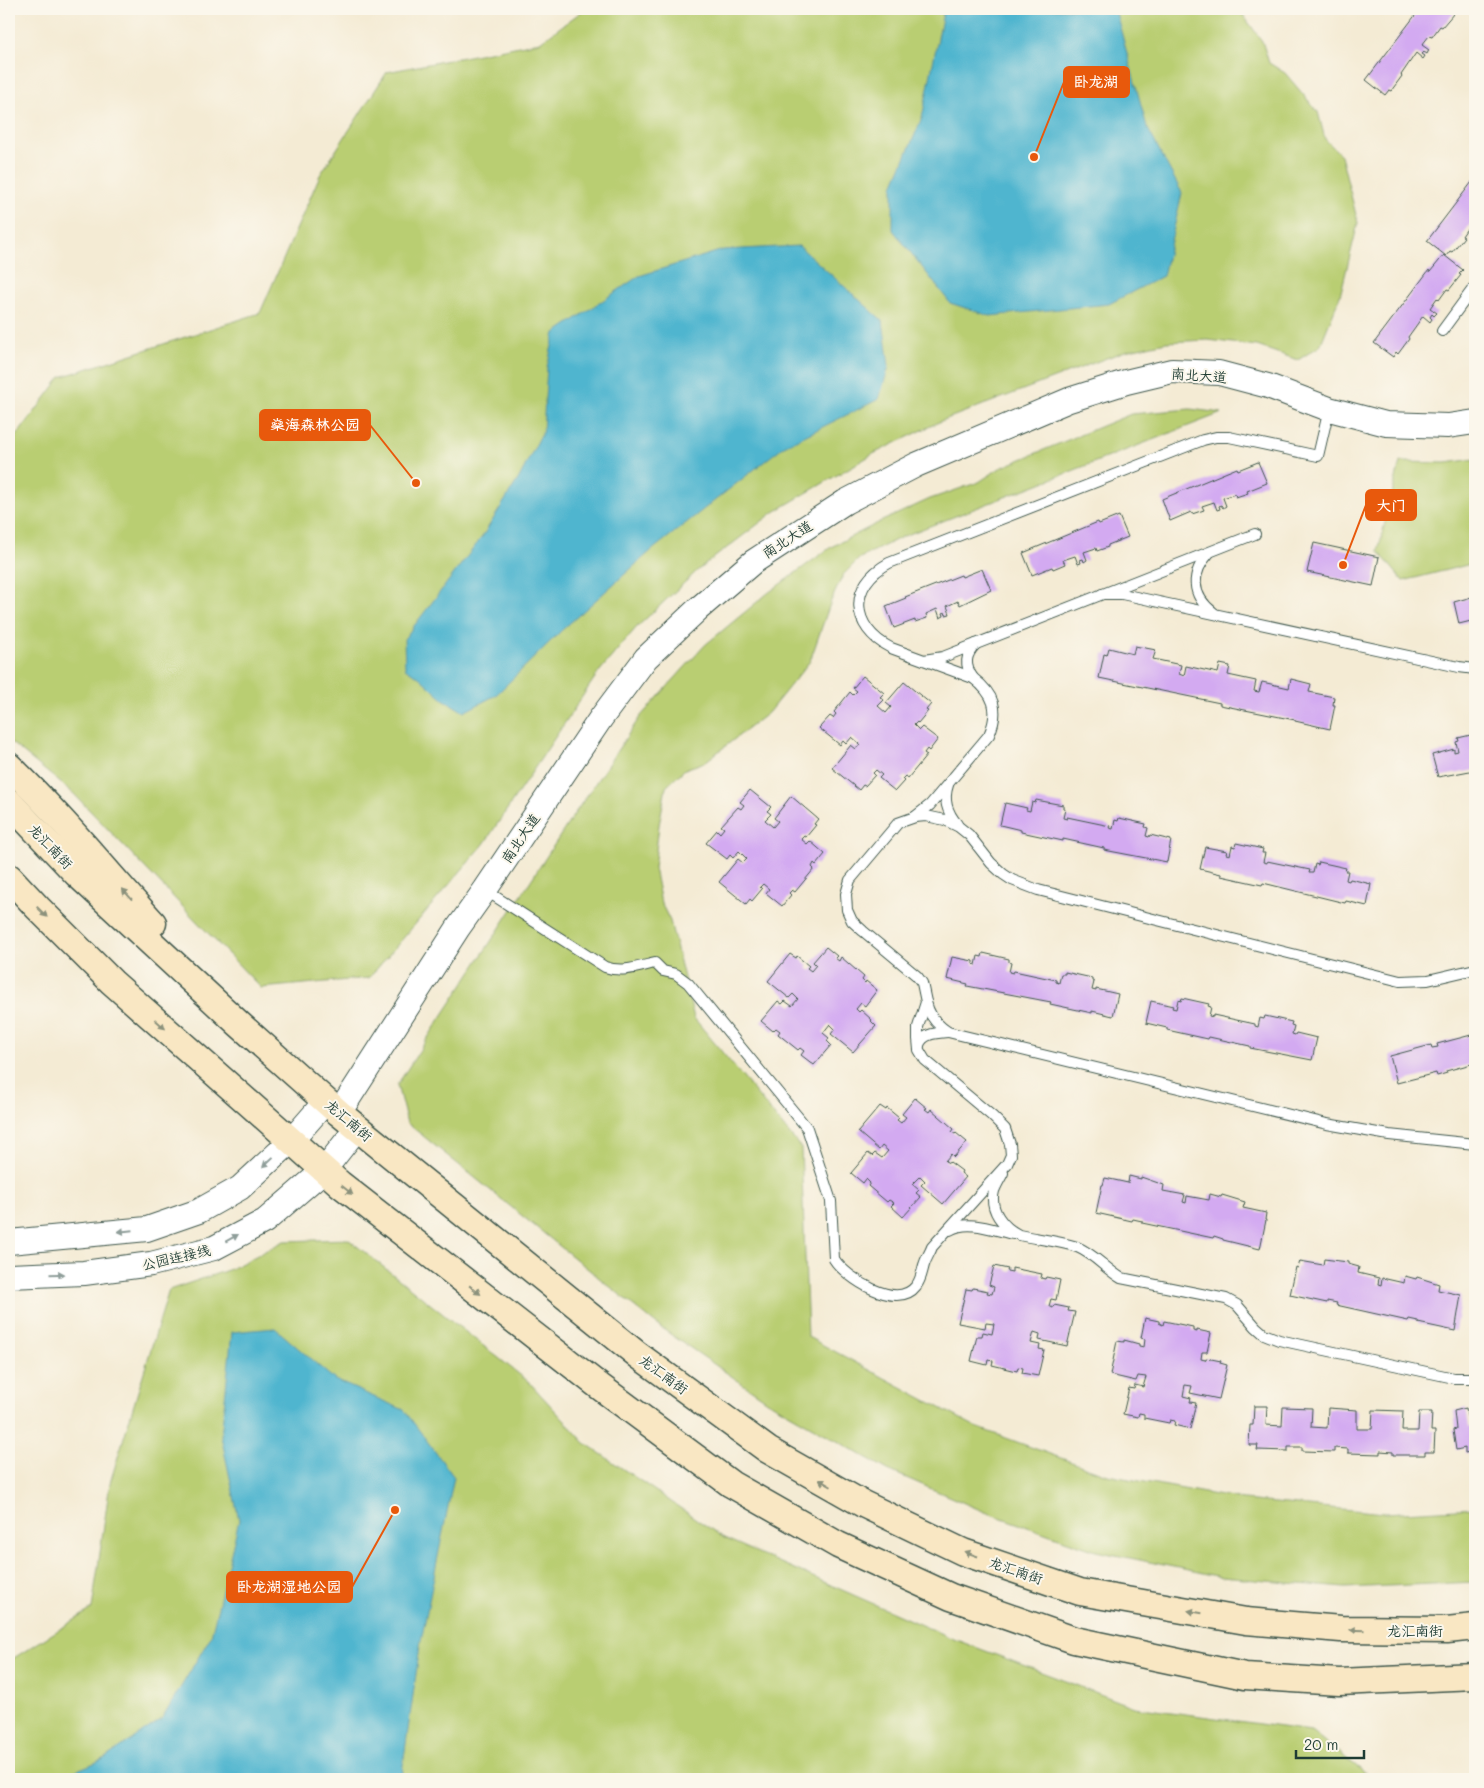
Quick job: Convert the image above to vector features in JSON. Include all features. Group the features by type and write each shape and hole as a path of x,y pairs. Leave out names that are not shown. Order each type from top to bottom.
{"main road":[{"path":"9,766 46,802 239,1024"},
{"name":"龙汇南街","path":"9,802 77,874 239,1024 341,1114 638,1355 768,1450 863,1504 963,1552 1080,1592 1246,1621 1341,1629 1447,1630 1475,1627"},
{"path":"9,877 112,982 324,1170 599,1386 731,1484 838,1545 951,1597 1074,1640 1244,1676 1339,1682 1475,1676"}],"street":[{"name":"南北大道","path":"341,1114 458,928 601,718 646,658 752,562 845,502 916,465 1069,400 1126,382 1172,371 1219,373 1268,386 1329,409 1386,424 1448,426 1475,422"},
{"path":"9,1242 146,1229 199,1211 240,1188 291,1141 341,1114"},
{"name":"公园连接线","path":"9,1276 84,1273 151,1264 214,1248 264,1221 324,1170 341,1114"}],"lane":[{"path":"1442,331 1475,286"},
{"path":"915,817 924,811 989,735 994,724 994,704 983,686 973,678 921,660 879,642 869,634 860,613 860,602 862,589 876,570 889,563 1203,440 1229,437 1318,456 1329,409"},
{"path":"921,660 943,657 1254,534"},
{"path":"1210,552 1198,567 1196,577 1197,589 1201,600 1216,615"},
{"path":"1102,594 1122,594 1475,670"},
{"path":"973,678 966,664 970,650 976,644"},
{"path":"948,783 945,794 947,810 959,827"},
{"path":"1475,969 1428,980 1400,981 1038,890 1012,880 1003,874 991,863 969,835 959,827 945,820 926,816 915,817 898,823 850,880 846,894 847,910 852,921 918,976 933,1018 939,1026 948,1032 1327,1124 1389,1135 1475,1144"},
{"path":"485,890 605,967 625,970 655,962 662,971 676,974 688,983 808,1128 831,1201 834,1259 846,1274 888,1295 908,1294 921,1279 924,1262 932,1247 1007,1164"},
{"path":"926,1002 918,1027 919,1050 925,1060 1005,1129 1011,1155 994,1192 994,1204 1002,1224 1019,1235"},
{"path":"919,1045 921,1039 926,1036 948,1032"},
{"path":"944,1234 953,1228 970,1225 1076,1247 1091,1255 1108,1270 1122,1278 1226,1299 1238,1305 1256,1328 1264,1334 1279,1340 1454,1378 1475,1378"}],"green space":[{"path":"585,9 1242,9 1243,15 1262,41 1269,63 1285,73 1318,112 1325,139 1341,155 1358,223 1340,296 1320,346 1298,360 1257,346 1208,340 1166,342 1125,351 941,421 873,454 774,512 698,570 636,628 598,673 484,844 369,978 261,988 73,793 9,741 9,446 61,377 260,313 320,175 387,72 540,42"},
{"path":"1190,409 1222,413 904,536 860,558 843,575 831,601 810,661 768,713 705,762 685,769 666,787 654,868 661,903 670,921 694,1018 801,1148 808,1337 976,1427 1107,1475 1243,1500 1385,1513 1475,1508 1475,1582 1344,1588 1222,1577 1096,1551 985,1512 888,1470 769,1402 660,1327 407,1123 397,1085 640,717 705,645 768,593 831,547 882,521 930,499 979,482 1000,468 1131,414"},
{"path":"1475,459 1475,563 1403,581 1378,551 1400,462 1446,463"},
{"path":"348,1239 529,1382 585,1443 724,1538 951,1638 1134,1707 1311,1731 1373,1779 9,1779 9,1661 92,1609 110,1483 169,1290 231,1269 284,1241"}],"water":[{"path":"941,9 1115,9 1147,127 1182,193 1163,276 1109,304 990,316 950,303 893,230 893,186 922,118 943,13"},
{"path":"799,246 883,321 889,366 879,399 784,446 652,550 562,630 496,695 464,712 443,699 420,678 405,668 404,639 482,537 519,478 543,431 547,367 555,333 639,276 723,250"},
{"path":"275,1328 335,1380 404,1410 454,1477 420,1646 401,1779 55,1779 102,1760 162,1719 211,1636 239,1520 221,1436 232,1332"}],"building":[{"path":"1420,9 1454,9 1452,11 1454,13 1422,45 1429,50 1427,54 1424,52 1422,54 1425,56 1423,59 1416,53 1391,91 1389,90 1385,95 1366,80"},
{"path":"1475,178 1475,217 1462,236 1464,237 1452,252 1450,251 1446,256 1427,241"},
{"path":"1444,255 1463,270 1459,274 1461,275 1439,300 1437,298 1430,308 1437,313 1434,316 1432,314 1430,322 1423,316 1408,337 1409,339 1398,354 1396,352 1393,357 1374,343 1429,270 1430,272"},
{"path":"1258,462 1267,483 1247,491 1248,493 1236,497 1235,494 1223,498 1226,506 1223,508 1221,505 1219,506 1220,509 1217,510 1214,502 1202,506 1204,510 1192,514 1191,512 1170,521 1162,499 1237,468 1238,470"},
{"path":"1119,516 1128,537 1097,551 1096,548 1084,552 1087,560 1084,562 1083,559 1080,560 1081,563 1078,564 1075,556 1063,560 1065,564 1032,575 1023,553 1098,522 1099,524"},
{"path":"1314,543 1379,557 1373,586 1307,572"},
{"path":"982,569 991,590 960,605 958,601 947,606 950,614 946,615 945,612 943,613 944,616 940,618 937,609 926,614 927,618 915,622 915,620 894,628 886,606 961,575 962,577"},
{"path":"1475,596 1475,620 1459,624 1454,602"},
{"path":"1135,646 1156,650 1153,659 1181,665 1179,674 1184,676 1186,666 1218,673 1220,664 1230,666 1228,675 1256,681 1254,691 1259,692 1262,682 1289,688 1291,679 1311,684 1309,692 1334,697 1333,705 1335,705 1330,729 1220,705 1220,703 1099,678 1104,654 1107,655 1109,648 1133,654"},
{"path":"863,676 884,693 880,697 884,700 878,706 886,713 891,707 886,703 904,682 931,704 926,710 928,711 914,725 919,730 922,727 938,739 929,751 927,749 924,753 927,755 908,778 905,776 902,779 904,781 895,791 879,778 882,775 876,770 873,773 875,775 859,790 832,768 851,745 856,749 860,744 852,737 846,744 843,741 840,745 819,728 830,716 833,718 836,714 834,712 850,692 853,695 857,691 853,688"},
{"path":"1475,734 1475,770 1438,777 1432,755 1454,749 1454,752 1458,751 1456,742 1459,741 1458,738"},
{"path":"750,790 771,807 767,811 771,814 765,820 773,827 778,821 774,818 791,796 818,819 814,824 816,825 806,837 804,836 801,839 807,844 810,841 825,854 816,865 814,863 812,867 814,869 795,892 792,890 789,893 791,895 782,906 766,893 769,889 763,884 760,887 762,889 752,901 750,899 746,904 719,882 738,859 743,863 747,859 739,851 733,858 730,855 727,859 706,843 717,830 720,833 724,828 721,826 738,807 741,809 744,805 740,802"},
{"path":"1036,800 1063,805 1065,809 1063,818 1067,819 1067,817 1110,826 1109,828 1113,829 1115,820 1118,821 1119,818 1146,824 1145,827 1148,828 1146,836 1149,837 1150,835 1171,840 1167,862 1104,850 1104,848 1063,839 1063,841 1021,832 1021,830 1000,825 1005,803 1027,808 1026,810 1030,811 1032,802 1035,803"},
{"path":"1236,843 1263,849 1262,853 1265,853 1263,862 1267,863 1267,861 1310,870 1309,873 1313,873 1315,864 1318,865 1319,862 1346,868 1345,871 1348,871 1346,880 1349,881 1350,879 1371,884 1367,906 1346,901 1345,903 1263,883 1262,885 1221,876 1221,874 1200,869 1205,847 1227,851 1226,854 1230,855 1232,846 1235,847"},
{"path":"826,947 837,956 835,958 839,961 841,957 864,977 862,980 865,983 866,981 877,990 865,1006 861,1003 856,1009 859,1012 861,1010 876,1026 853,1052 831,1034 835,1029 830,1024 823,1033 829,1038 827,1041 831,1045 814,1065 801,1055 804,1051 800,1048 798,1050 778,1034 780,1031 776,1028 773,1031 761,1021 778,1001 782,1004 785,1001 792,1006 798,999 793,994 789,998 768,981 790,954 796,958 797,956 809,966 807,968 811,971 816,965 813,962"},
{"path":"983,953 1009,959 1011,963 1009,972 1013,973 1014,971 1056,980 1059,983 1061,974 1065,974 1065,972 1092,978 1094,982 1092,990 1096,991 1096,989 1118,994 1113,1016 967,986 968,984 947,979 952,957 973,961 973,964 976,965 978,956 982,957"},
{"path":"1182,998 1209,1004 1208,1006 1211,1007 1209,1016 1213,1017 1213,1015 1255,1024 1258,1027 1260,1018 1264,1019 1265,1016 1292,1022 1291,1025 1294,1026 1292,1034 1295,1035 1296,1033 1317,1038 1312,1060 1250,1048 1250,1046 1209,1037 1208,1039 1167,1030 1167,1028 1146,1023 1151,1001 1173,1006 1172,1008 1176,1009 1178,1000 1181,1001"},
{"path":"1475,1034 1475,1063 1446,1071 1447,1073 1437,1076 1436,1073 1397,1083 1390,1056 1431,1045 1432,1048 1438,1047 1437,1044"},
{"path":"915,1098 927,1108 925,1109 929,1112 931,1109 954,1129 952,1132 967,1142 954,1157 951,1154 945,1161 950,1162 962,1171 961,1173 966,1177 943,1204 921,1185 925,1181 920,1176 912,1184 919,1190 916,1193 921,1197 903,1217 891,1206 894,1203 889,1200 887,1202 868,1186 870,1183 866,1179 863,1183 851,1173 868,1153 872,1156 875,1153 882,1158 888,1151 882,1146 879,1150 858,1132 880,1106 886,1110 887,1108 899,1118 897,1120 901,1123 906,1117 902,1114"},
{"path":"1129,1176 1141,1179 1141,1177 1164,1185 1163,1191 1185,1195 1183,1202 1186,1203 1187,1196 1209,1200 1210,1194 1221,1197 1222,1195 1245,1202 1243,1208 1266,1213 1260,1249 1214,1236 1213,1238 1142,1223 1142,1221 1133,1219 1132,1221 1096,1213 1105,1178 1128,1183"},
{"path":"1324,1259 1348,1262 1348,1264 1359,1267 1358,1273 1379,1278 1378,1284 1381,1285 1382,1278 1404,1283 1405,1276 1416,1279 1417,1277 1439,1284 1438,1290 1461,1295 1455,1331 1418,1323 1418,1321 1409,1319 1408,1321 1336,1305 1337,1303 1327,1301 1327,1303 1290,1295 1296,1267 1298,1268 1300,1261 1323,1265"},
{"path":"994,1266 1008,1269 1007,1271 1012,1272 1012,1268 1042,1274 1041,1278 1045,1279 1046,1277 1060,1280 1056,1300 1051,1299 1049,1306 1053,1308 1054,1305 1069,1308 1068,1311 1075,1312 1067,1346 1039,1340 1040,1334 1034,1332 1031,1343 1040,1345 1039,1349 1044,1350 1038,1376 1022,1373 1023,1368 1018,1367 1017,1371 992,1365 993,1361 988,1360 987,1365 971,1361 977,1336 982,1336 983,1332 992,1334 994,1324 986,1323 985,1328 958,1323 966,1289 972,1290 973,1288 988,1291 987,1293 992,1294 994,1287 989,1285"},
{"path":"1145,1318 1159,1321 1163,1325 1164,1321 1193,1327 1193,1331 1211,1333 1207,1352 1202,1352 1201,1359 1221,1361 1220,1363 1227,1365 1219,1399 1190,1393 1192,1386 1185,1385 1183,1396 1191,1398 1190,1402 1196,1403 1190,1429 1174,1425 1175,1421 1170,1420 1169,1423 1144,1418 1144,1414 1139,1413 1138,1417 1123,1414 1129,1388 1134,1389 1135,1385 1143,1387 1146,1377 1138,1376 1136,1381 1110,1375 1117,1341 1124,1342 1124,1340 1144,1347 1145,1339 1141,1338"},
{"path":"1254,1406 1267,1406 1266,1425 1282,1426 1283,1407 1312,1408 1311,1427 1327,1428 1328,1408 1357,1410 1357,1429 1372,1429 1373,1410 1403,1411 1402,1431 1418,1431 1419,1412 1432,1412 1431,1431 1435,1431 1434,1452 1425,1452 1425,1455 1393,1455 1393,1452 1380,1451 1380,1454 1348,1453 1348,1449 1334,1448 1334,1452 1302,1451 1302,1447 1288,1447 1288,1451 1257,1450 1258,1445 1249,1445 1250,1425 1253,1425"},
{"path":"1466,1408 1469,1427 1475,1426 1475,1451 1465,1453 1465,1448 1456,1450 1453,1430 1456,1429 1454,1411"}],"place":[{"name":"卧龙湖","path":"1034,157"},
{"name":"燊海森林公园","path":"416,483"},
{"name":"大门","path":"1343,565"},
{"name":"卧龙湖湿地公园","path":"395,1510"}]}
